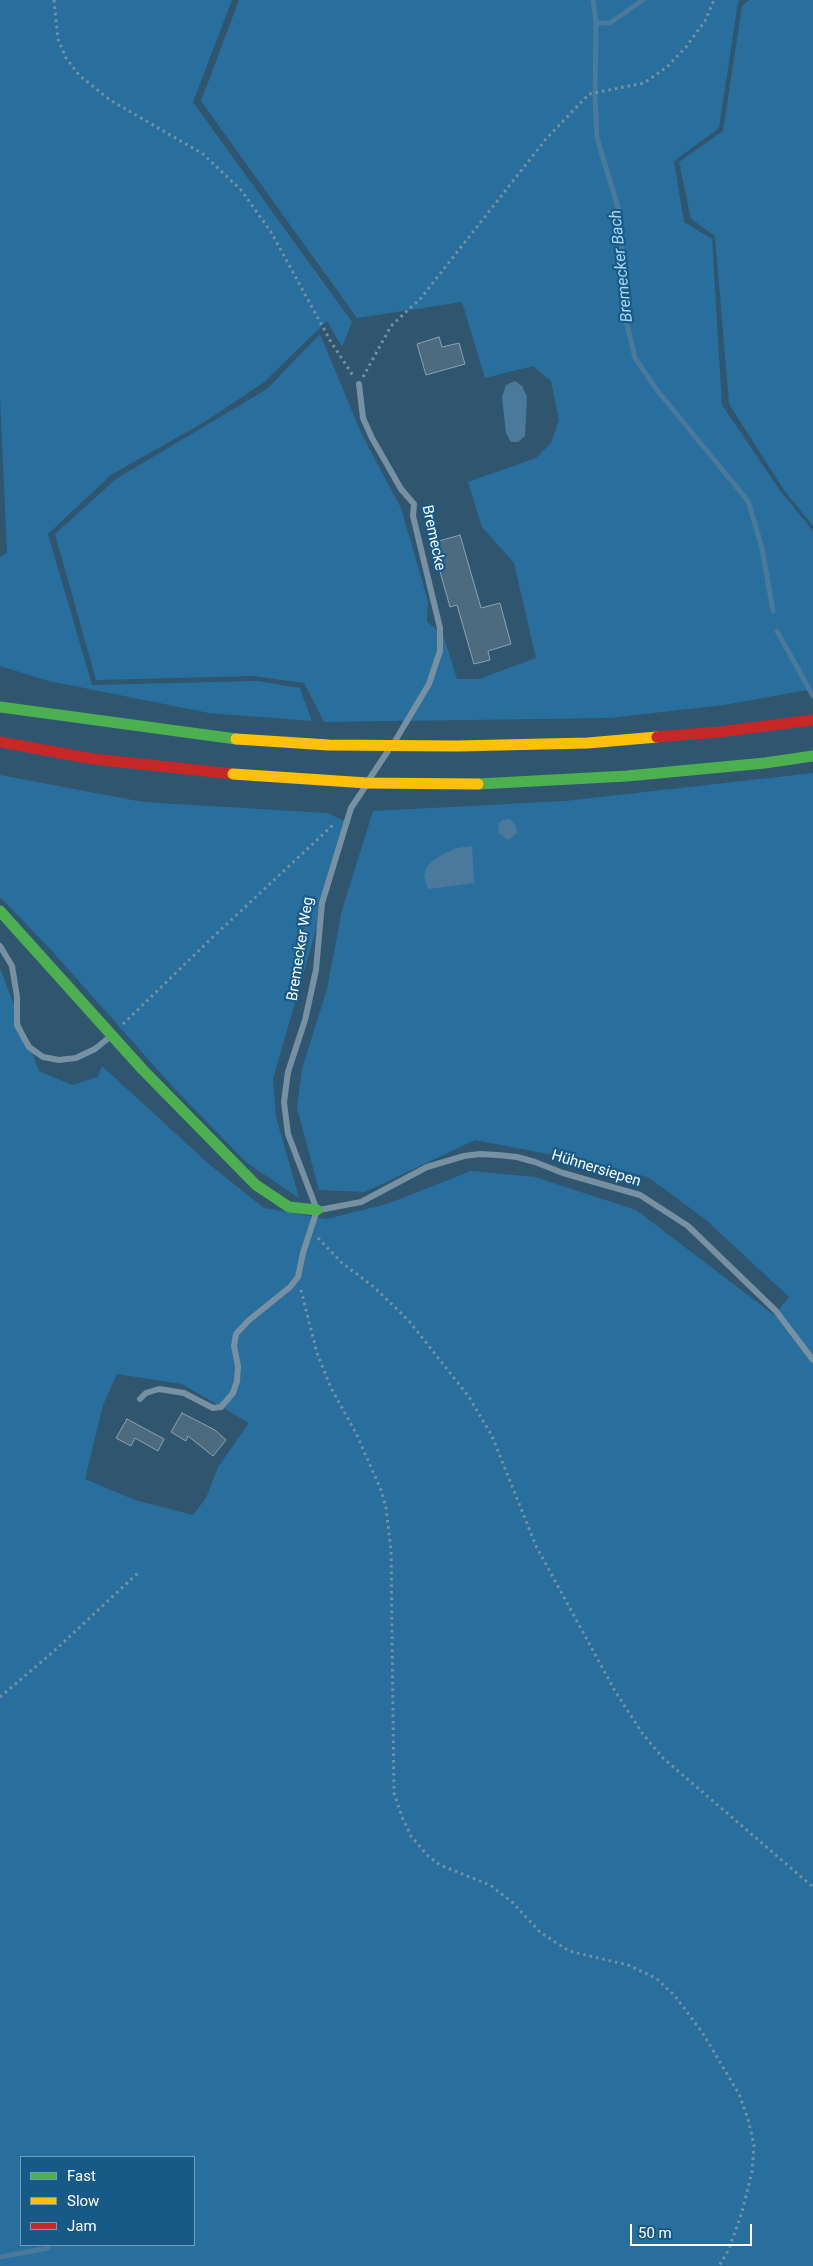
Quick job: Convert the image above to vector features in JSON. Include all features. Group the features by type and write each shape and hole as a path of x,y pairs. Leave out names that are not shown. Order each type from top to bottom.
{"main road":[{"path":"0,707 236,739 338,745 457,746 588,743 719,732 813,720"},
{"path":"0,742 93,759 233,774 367,783 487,784 627,776 765,763 813,756"},
{"path":"0,911 143,1070 256,1185 288,1207 317,1210"}],"lane":[{"name":"Bremecke","path":"359,384 363,418 372,438 401,489 414,504 413,516 440,628 440,651"},
{"name":"Bremecker Weg","path":"317,1210 288,1134 284,1102 288,1072 305,1020 316,970 322,903 351,808 419,704 429,684 440,651"},
{"path":"0,946 12,966 17,997 18,1025 29,1047 43,1057 59,1060 76,1058 95,1049 112,1035"},
{"name":"Hühnersiepen","path":"317,1210 361,1202 427,1167 464,1156 480,1154 507,1156 535,1162 563,1173 640,1195 688,1226 776,1311 813,1360"},
{"path":"140,1399 146,1393 159,1389 184,1393 213,1408 221,1407 233,1393 237,1381 238,1366 234,1346 236,1334 248,1321 290,1288 298,1277 317,1210"}],"path":[{"path":"54,0 58,39 66,58 79,75 110,100 202,154 241,190 271,232 331,342 359,384 391,326 421,298 546,139 589,94 620,90 644,83 667,67 686,47 705,21 714,0"},
{"path":"112,1035 214,936 351,808"},
{"path":"310,1230 342,1263 374,1287 409,1321 468,1397 492,1436 536,1546 616,1691 642,1733 663,1758 813,1887"},
{"path":"298,1277 317,1353 331,1388 356,1433 381,1490 386,1508 391,1550 394,1793 402,1818 411,1836 428,1856 440,1865 490,1885 512,1902 540,1932 570,1951 628,1964 656,1978 675,1996 702,2032 739,2094 748,2119 754,2145 752,2172 742,2212 729,2249 719,2266"},
{"path":"0,1697 53,1652 140,1571"}],"shaded area":[{"path":"0,0 232,0 193,102 352,322 342,347 327,321 263,383 206,421 111,475 48,534 92,685 257,681 300,688 312,721 209,713 49,681 0,666 0,557 7,553 0,398"},
{"path":"239,0 741,0 738,2 719,128 674,161 684,222 712,239 722,405 781,492 813,531 813,689 724,705 609,718 324,722 304,683 254,676 96,680 55,534 116,479 267,389 320,334 362,435 401,508 428,601 427,622 443,634 457,679 479,679 536,658 514,563 482,527 468,482 536,458 551,443 559,420 551,381 533,366 485,378 462,302 357,318 201,101"},
{"path":"749,0 813,0 813,526 784,490 729,404 715,236 691,219 679,162 723,131 742,6"},
{"path":"515,381 522,386 527,397 525,436 518,442 511,442 506,433 502,397 506,385"},
{"path":"813,773 813,2266 0,2266 0,968 39,1071 72,1085 98,1077 102,1066 210,1165 264,1208 326,1219 387,1204 471,1171 535,1177 636,1210 774,1315 789,1297 706,1220 648,1177 569,1158 475,1140 365,1192 319,1190 297,1108 302,1069 327,989 342,910 373,811 565,801","holes":["117,1374 182,1384 249,1423 218,1467 206,1498 193,1515 135,1500 85,1479 103,1405"]},
{"path":"0,775 143,802 327,813 347,822 273,1079 276,1117 299,1198 247,1163 172,1086 52,951 0,897"},
{"path":"510,819 516,826 517,833 508,840 499,833 498,825 502,820"},
{"path":"472,846 474,883 428,889 424,877 427,866 438,857 456,848"}],"building":[{"path":"439,337 442,347 459,343 465,364 426,375 417,344"},
{"path":"460,535 481,608 500,603 511,644 488,651 490,660 474,664 457,605 450,607 432,543"},
{"path":"182,1413 215,1430 226,1440 213,1456 188,1436 186,1441 171,1432"},
{"path":"127,1419 164,1439 158,1451 135,1438 131,1446 116,1438"}],"waterway":[{"name":"Bremecker Bach","path":"593,0 596,23 595,97 597,138 620,214 625,316 635,358 657,390 748,501 762,548 773,611"},
{"path":"596,23 610,23 643,0"},
{"name":"Bremecker Bach","path":"777,631 813,696"},
{"path":"0,2257 48,2248"}],"traffic: fast":[{"path":"0,707 236,739"},
{"path":"478,784 627,776 765,763 813,756"},
{"path":"0,911 143,1070 256,1185 289,1207 317,1210"}],"traffic: jam":[{"path":"657,737 719,732 813,720"},
{"path":"0,742 93,759 233,774"}],"traffic: slow":[{"path":"236,739 329,745 457,746 588,743 657,737"},
{"path":"233,774 367,783 478,784"}]}
